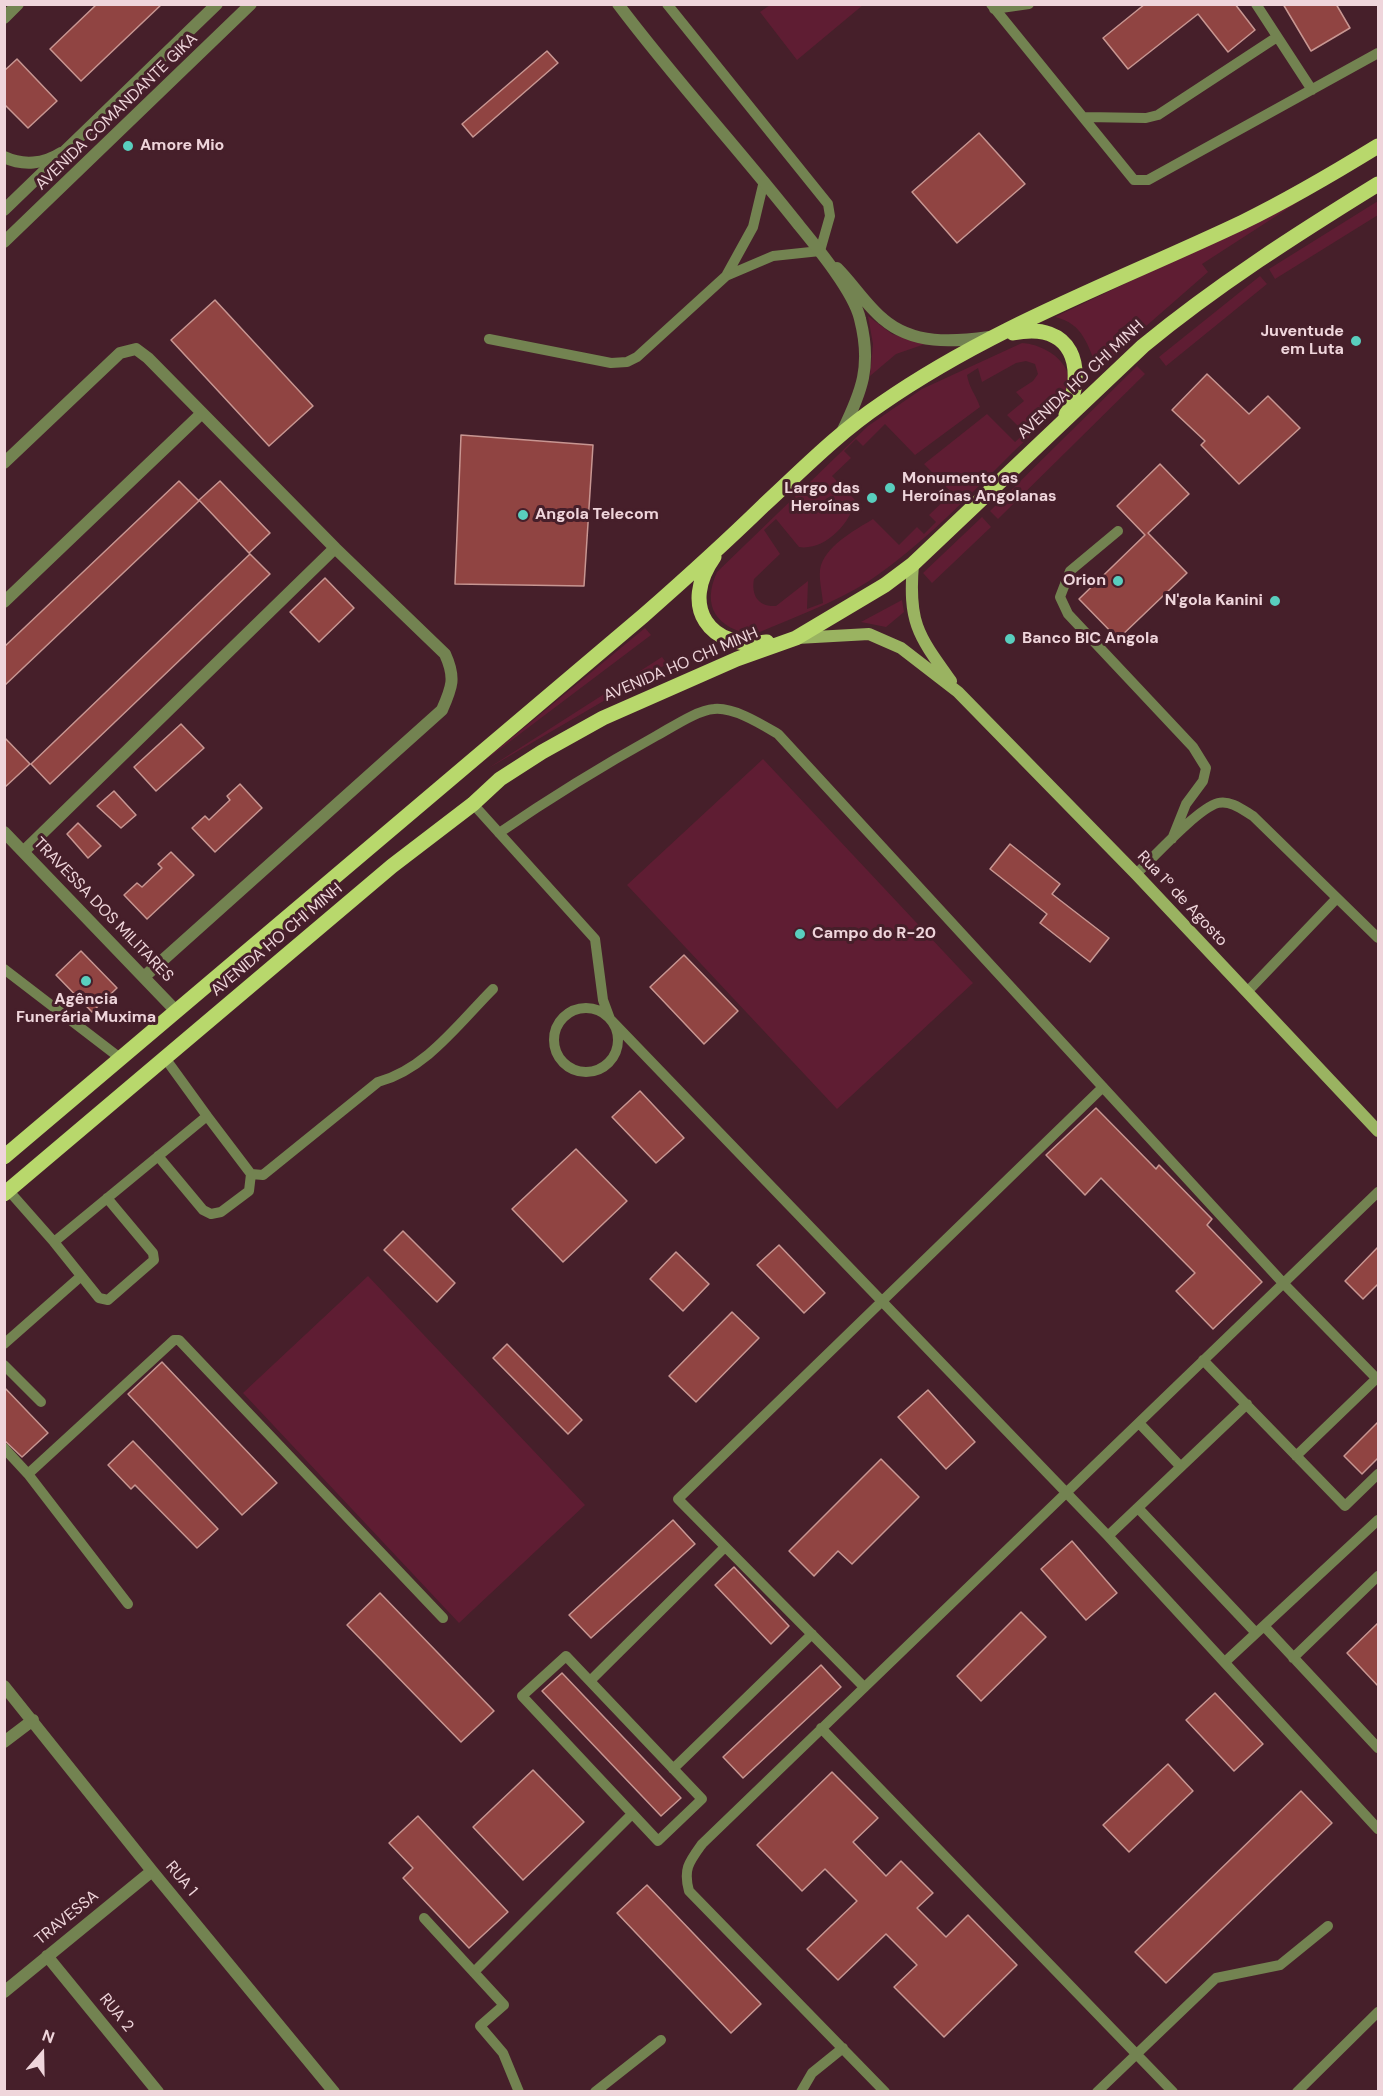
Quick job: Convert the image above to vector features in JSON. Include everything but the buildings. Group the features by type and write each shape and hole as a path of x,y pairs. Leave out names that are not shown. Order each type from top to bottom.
{"main road":[{"name":"AVENIDA HO CHI MINH","path":"4,1157 725,543 841,434 916,380 993,337 1073,297 1243,222 1314,186 1378,146"},
{"name":"AVENIDA HO CHI MINH","path":"7,1192 392,867 506,776 603,718 727,664 796,638 876,591 913,564 1143,346 1180,316 1266,253 1378,184"},
{"path":"993,337 1029,330 1055,336 1066,345 1077,369 1077,383 1064,420"},
{"path":"725,543 711,563 700,586 698,598 703,615 709,624 733,643 750,645 796,638 869,634 900,648 958,692"},
{"path":"913,564 911,590 916,626 958,692"},
{"name":"Rua 1º de Agosto","path":"958,692 1136,874 1378,1131"}],"street":[{"path":"4,18 18,4"},
{"name":"AVENIDA COMANDANTE GIKA","path":"4,210 217,4"},
{"name":"AVENIDA COMANDANTE GIKA","path":"4,242 252,4"},
{"path":"618,4 820,251 884,320 906,334 955,341 993,337"},
{"path":"4,157 31,164 51,159 72,146"},
{"path":"820,251 860,316 865,345 866,376 860,396 841,434"},
{"path":"4,463 110,362 127,349 142,352 336,548 446,654 453,672 451,690 442,710 145,976"},
{"path":"4,602 202,413"},
{"path":"24,851 336,548"},
{"name":"TRAVESSA DOS MILITARES","path":"4,832 145,976 177,1012"},
{"name":"RUA 1","path":"4,1686 152,1871 334,2091"},
{"path":"4,1742 33,1720"},
{"name":"TRAVESSA","path":"4,1992 152,1871"},
{"name":"RUA 2","path":"47,1956 158,2091"}],"lane":[{"path":"668,4 828,204 830,216 820,251 773,256 726,276"},
{"path":"992,7 1029,4"},
{"path":"1256,4 1312,90"},
{"path":"992,7 1085,117 1134,180 1140,182 1148,180 1378,52"},
{"path":"1085,117 1146,118 1158,115 1277,37"},
{"path":"489,339 611,363 627,362 638,357 726,276 753,227 764,182"},
{"path":"1118,531 1070,571 1060,597 1068,614 1193,747 1206,768 1203,781 1186,804 1172,839"},
{"path":"499,833 562,790 682,721 714,709 751,718 778,734 1284,1284 1378,1379 1296,1456"},
{"path":"1136,874 1194,819 1218,803 1233,804 1253,816 1378,938"},
{"path":"473,804 595,939 603,1000 610,1019 615,1028 617,1048 606,1065 588,1072 578,1071 560,1060 553,1039 556,1028 570,1012 591,1009 610,1019 1108,1536 1226,1661 1378,1829"},
{"path":"1247,992 1337,898"},
{"path":"4,969 120,1058"},
{"path":"165,1058 252,1174 263,1175 378,1082 399,1076 415,1067 493,989"},
{"path":"864,1687 678,1499 1103,1087"},
{"path":"54,1242 207,1116"},
{"path":"158,1156 203,1210 211,1214 221,1212 249,1191 252,1174"},
{"path":"7,1192 54,1242 99,1298 108,1300 154,1260 153,1253 107,1198"},
{"path":"885,2091 689,1891 685,1875 690,1860 702,1844 821,1728 1378,1192"},
{"path":"4,1344 80,1277"},
{"path":"28,1474 174,1340 179,1340 443,1618"},
{"path":"1203,1360 1345,1506 1378,1474"},
{"path":"4,1365 41,1402"},
{"path":"1108,1536 1247,1404"},
{"path":"1139,1423 1181,1467"},
{"path":"4,1448 28,1474 128,1604"},
{"path":"1138,1508 1260,1630 1293,1658 1378,1746"},
{"path":"1226,1661 1378,1520"},
{"path":"590,1681 725,1547"},
{"path":"1293,1658 1378,1576"},
{"path":"674,1769 812,1634"},
{"path":"566,1656 674,1769 702,1799 658,1841 522,1696 566,1656"},
{"path":"821,1728 1173,2091"},
{"path":"474,1972 632,1814"},
{"path":"424,1918 504,2004 480,2026 503,2053 519,2091"},
{"path":"1097,2091 1215,1978 1280,1965 1328,1926"},
{"path":"1298,2091 1378,2012"},
{"path":"595,2091 661,2040"},
{"path":"801,2091 812,2073 843,2048"}],"shaded area":[{"path":"770,5 863,5 797,60 760,12"},
{"path":"1301,200 1202,264 1208,272 1137,334 1129,323 1118,330 1127,345 1098,369 1078,330 1065,320 1055,317"},
{"path":"1378,201 1378,215 1275,279 1269,269"},
{"path":"1260,276 1267,284 1166,366 1159,357"},
{"path":"868,316 892,334 925,344 896,354 870,376 873,344"},
{"path":"1022,343 1041,348 1058,359 1065,367 1069,385 1065,396 1054,411 961,504 907,553 869,581 826,604 753,635 740,632 722,621 712,605 711,596 712,584 717,572 868,426 922,389","holes":["1026,361 1035,364 1038,374 1033,381 1016,392 1024,401 1007,415 1025,433 1015,442 987,414 924,464 952,493 929,515 936,522 924,534 917,527 899,545 873,519 841,540 822,562 820,582 823,603 807,609 808,581 776,606 770,606 757,599 753,585 754,579 780,554 764,530 776,519 799,547 808,547 827,540 848,518 855,500 832,476 851,458 844,451 856,439 863,446 885,424 915,455 980,407 967,375 978,368 982,382 1016,363"]},
{"path":"1137,366 1145,374 998,519 990,511"},
{"path":"982,517 991,527 932,583 923,573"},
{"path":"902,600 904,612 886,627 861,622"},
{"path":"645,628 651,635 480,764"},
{"path":"662,657 667,664 487,769"},
{"name":"Campo do R-20","path":"763,759 973,983 837,1109 627,885"},
{"path":"368,1276 585,1505 459,1623 243,1393"}],"place":[{"name":"Amore Mio","path":"128,146"},
{"name":"Juventude em Luta","path":"1356,341"},
{"name":"Monumento as Heroínas Angolanas","path":"890,488"},
{"name":"Largo das Heroínas","path":"872,498"},
{"name":"Angola Telecom","path":"523,515"},
{"name":"Orion","path":"1118,581"},
{"name":"N'gola Kanini","path":"1275,601"},
{"name":"Banco BIC Angola","path":"1010,639"},
{"name":"Campo do R-20","path":"800,934"},
{"name":"Agência Funerária Muxima","path":"86,981"}]}
